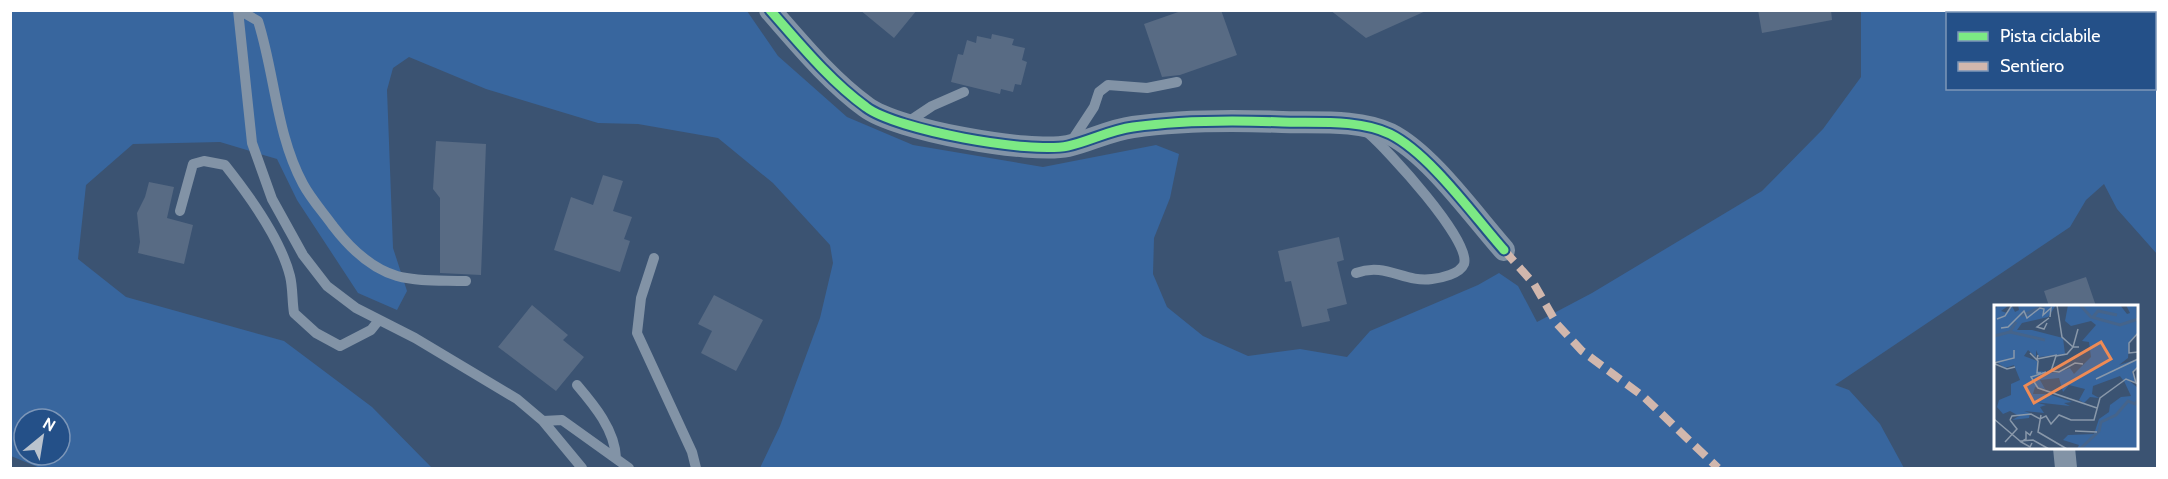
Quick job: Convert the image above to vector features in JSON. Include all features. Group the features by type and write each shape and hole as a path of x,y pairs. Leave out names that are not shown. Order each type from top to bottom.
{"street":[{"path":"770,10 866,107 905,124 1001,145 1037,149 1067,147 1110,132 1143,126 1233,120 1361,127 1388,133 1409,146 1433,170 1504,250"},
{"path":"2064,449 2066,468"}],"lane":[{"path":"239,10 258,21 281,126 293,162 304,185 340,236 362,257 382,271 399,277 425,280 466,280"},
{"path":"239,10 252,144 272,199 303,255 327,286 356,308 507,393 543,421 582,468"},
{"path":"1067,147 1082,128 1100,92 1108,86 1148,88 1177,82"},
{"path":"905,124 932,106 964,92"},
{"path":"1356,273 1381,268 1430,279 1458,271 1464,264 1464,252 1434,207 1381,144 1361,127"},
{"path":"180,211 193,164 204,161 225,165 284,257 291,278 294,313 316,333 340,346 371,330 379,320"},
{"path":"654,258 641,298 637,333 692,452 696,468"},
{"path":"577,384 601,417 615,447 615,458"},
{"path":"543,421 562,420 629,468"}],"shaded area":[{"path":"11,11 747,11 778,56 847,117 913,145 1043,167 1156,145 1179,154 1170,198 1154,238 1153,274 1167,307 1203,336 1248,356 1300,349 1347,357 1370,331 1478,285 1499,273 1518,286 1537,322 1592,293 1762,191 1823,129 1861,77 1861,11 2157,11 2157,254 2117,209 2104,184 2086,200 2070,227 1835,385 1849,390 1880,424 1904,468 760,468 780,426 820,318 833,263 830,245 773,183 718,138 638,124 598,123 486,89 409,57 393,68 387,90 393,248 407,291 397,310 358,293 297,200 277,159 220,142 133,144 86,185 78,259 126,297 284,341 372,407 432,468 38,467 72,467 72,407 12,407 11,456"}],"building":[{"path":"860,10 917,10 894,38"},
{"path":"1184,10 1221,10 1237,55 1180,75 1162,77 1144,24"},
{"path":"1330,10 1428,10 1366,38"},
{"path":"1758,10 1831,10 1832,20 1762,33"},
{"path":"992,34 1014,39 1012,45 1025,48 1022,60 1027,62 1021,85 1015,84 1013,92 1001,89 1000,94 951,82 958,54 963,55 967,40 976,43 977,36 991,39"},
{"path":"436,141 486,144 481,275 440,273 440,198 433,189"},
{"path":"603,175 623,181 613,211 632,217 624,239 630,241 620,272 554,250 571,197 593,205"},
{"path":"149,182 174,187 167,218 193,225 184,264 138,253 140,242 137,213"},
{"path":"1339,237 1344,260 1337,262 1347,304 1327,309 1330,321 1302,327 1291,281 1285,282 1278,251"},
{"path":"2086,277 2096,305 2049,305 2044,291"},
{"path":"714,295 763,320 736,371 701,353 712,331 698,324"},
{"path":"532,305 568,335 563,340 584,357 556,391 498,347"}],"marked path":[{"path":"1504,250 1534,284 1557,324 1582,351 1644,397 1718,468"}],"cycle path":[{"path":"770,10 827,74 866,107 882,116 933,132 995,143 1050,148 1068,146 1133,127 1170,123 1208,121 1337,123 1378,129 1405,143 1435,170 1504,250"}]}
